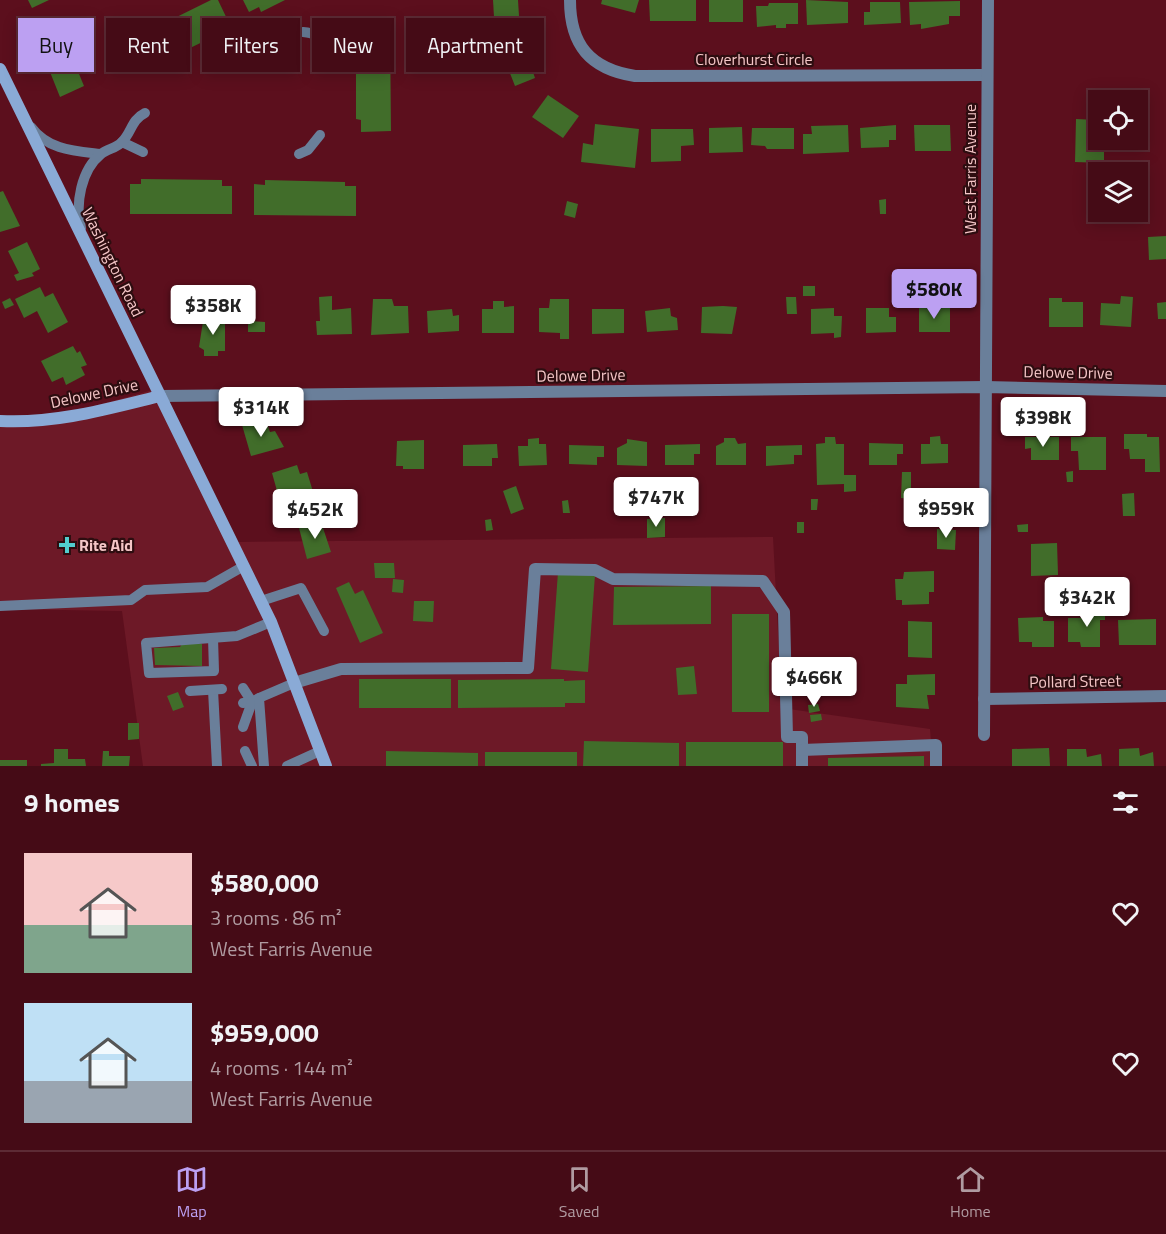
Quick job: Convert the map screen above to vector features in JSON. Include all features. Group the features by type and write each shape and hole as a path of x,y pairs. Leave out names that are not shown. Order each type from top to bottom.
{"street":[{"name":"Cloverhurst Circle","path":"570,0 570,18 578,44 597,64 614,73 635,76 987,75"},
{"name":"West Farris Avenue","path":"984,735 988,0"},
{"name":"Washington Road","path":"0,69 271,622 326,766"},
{"name":"Delowe Drive","path":"0,421 30,423 85,415 160,396 986,387 1166,391"},
{"path":"294,683 341,669 528,668 535,569 595,570 612,579 763,581 784,612 787,737 802,737 802,766"},
{"name":"Pollard Street","path":"984,699 1166,696"},
{"path":"802,750 936,745 936,766"}],"lane":[{"path":"303,32 312,32"},
{"path":"82,234 77,201 83,184 100,154 122,142 135,118 145,113"},
{"path":"26,121 37,135 51,145 100,154"},
{"path":"299,154 315,144 320,135"},
{"path":"122,142 143,152"},
{"path":"0,606 131,600 145,590 207,588 244,566"},
{"path":"261,601 301,588 324,631"},
{"path":"213,638 214,671 149,673 146,643 237,636 271,622"},
{"path":"251,701 294,683"},
{"path":"243,688 251,701 264,766"},
{"path":"190,691 218,690 221,752 217,766"},
{"path":"243,727 251,701"},
{"path":"245,751 252,766"},
{"path":"287,766 320,751"}],"shaded area":[{"path":"160,388 238,542 773,537 782,708 930,729 933,766 143,766 122,611 0,609 0,421 32,423"}],"building":[{"path":"28,0 49,0 32,8"},
{"path":"211,0 218,0 227,18 202,18 202,42 190,48 190,18 175,18"},
{"path":"243,0 285,0 261,12 259,7 249,12"},
{"path":"493,0 518,0 519,16 494,17"},
{"path":"602,0 639,0 635,13 601,4"},
{"path":"649,0 696,0 696,21 650,21"},
{"path":"709,0 743,0 743,22 709,22"},
{"path":"806,0 848,2 848,23 807,25"},
{"path":"960,1 960,16 949,16 949,24 921,29 921,24 910,25 909,2"},
{"path":"870,2 900,2 901,23 864,25 864,12 870,12"},
{"path":"769,3 798,3 798,24 786,24 786,28 776,28 776,25 757,27 756,6 768,6"},
{"path":"50,72 78,72 84,86 60,97"},
{"path":"356,72 390,72 391,131 361,132 361,120 356,119"},
{"path":"510,72 533,72 535,78 515,86"},
{"path":"548,95 579,116 563,138 532,117"},
{"path":"1076,119 1088,120 1088,150 1104,150 1104,162 1075,162"},
{"path":"595,124 639,129 635,168 581,162 583,143 593,145"},
{"path":"848,125 849,152 803,154 803,134 812,134 811,126"},
{"path":"896,125 896,140 889,140 889,147 861,148 860,128"},
{"path":"914,125 950,125 951,151 915,151"},
{"path":"742,127 743,152 709,153 709,128"},
{"path":"752,128 794,128 794,149 767,149 765,146 751,145"},
{"path":"651,129 693,129 694,145 681,146 681,161 651,162"},
{"path":"141,179 222,180 222,186 232,186 232,214 130,214 130,184 141,184"},
{"path":"265,180 345,182 345,186 356,186 356,216 254,215 254,184 265,185"},
{"path":"3,191 20,226 0,232 0,192"},
{"path":"886,199 886,214 880,214 879,200"},
{"path":"567,201 578,204 575,218 564,215"},
{"path":"1166,236 1166,259 1149,260 1148,237"},
{"path":"27,242 40,269 32,273 34,276 17,281 14,275 19,273 8,251"},
{"path":"803,286 815,286 815,296 803,296"},
{"path":"40,287 45,297 53,293 68,322 48,333 37,311 24,318 15,299"},
{"path":"332,296 332,310 351,308 352,334 317,335 316,321 320,321 319,297"},
{"path":"1121,296 1133,297 1131,327 1100,325 1101,303 1120,304"},
{"path":"786,297 796,297 797,314 787,314"},
{"path":"10,298 14,305 5,309 2,302"},
{"path":"1049,298 1062,298 1062,302 1083,302 1083,327 1049,327"},
{"path":"373,299 392,299 394,306 408,306 409,333 371,335"},
{"path":"550,299 569,299 569,339 560,339 560,333 539,332 539,308 549,308"},
{"path":"493,301 504,301 504,307 514,306 514,333 482,333 482,309 493,309"},
{"path":"1166,302 1166,319 1158,319 1157,303"},
{"path":"702,307 737,307 732,334 701,333"},
{"path":"919,307 950,307 950,332 919,332"},
{"path":"670,308 671,316 677,318 678,330 647,332 645,311"},
{"path":"834,308 834,316 842,316 841,337 834,338 834,333 811,334 811,309"},
{"path":"866,308 889,308 889,317 896,317 896,332 866,333"},
{"path":"452,309 453,316 459,315 459,331 428,333 427,311"},
{"path":"592,309 624,309 624,333 592,334"},
{"path":"204,315 213,315 214,321 225,322 225,351 218,351 218,356 204,356 204,350 199,347"},
{"path":"248,321 265,322 265,332 248,332"},
{"path":"73,346 77,353 80,351 87,365 81,367 85,375 66,385 63,377 52,382 41,361"},
{"path":"265,418 270,432 275,431 284,447 251,456 242,425"},
{"path":"1124,434 1147,434 1147,437 1159,437 1160,472 1145,472 1145,459 1130,459 1129,449 1124,449"},
{"path":"940,436 941,444 948,444 948,463 921,464 921,444 930,444 930,437"},
{"path":"825,437 835,437 836,444 844,444 844,475 856,475 856,491 844,492 844,484 817,485 816,444 825,443"},
{"path":"1025,437 1059,437 1059,460 1031,460 1031,448 1025,449"},
{"path":"1071,437 1106,437 1106,470 1079,470 1078,451 1071,451"},
{"path":"539,438 539,444 546,444 547,465 519,466 518,446 528,446 528,439"},
{"path":"724,438 735,438 738,444 746,443 746,465 716,465 716,446 724,442"},
{"path":"627,439 647,442 647,466 617,465 617,448 627,443"},
{"path":"424,440 424,469 403,469 403,466 396,466 397,441"},
{"path":"869,443 903,444 903,454 897,454 897,465 869,465"},
{"path":"497,444 498,458 492,458 492,466 463,466 463,445"},
{"path":"700,444 700,454 694,454 694,465 665,465 665,445"},
{"path":"569,445 604,446 604,457 597,457 597,465 569,464"},
{"path":"802,445 802,455 794,455 794,464 766,466 766,446"},
{"path":"297,465 300,474 307,472 314,495 281,505 272,473"},
{"path":"1073,471 1073,482 1067,482 1066,472"},
{"path":"902,472 911,472 911,499 901,498"},
{"path":"516,486 524,509 511,514 503,491"},
{"path":"1134,493 1135,516 1123,516 1122,494"},
{"path":"811,499 818,499 817,510 811,510"},
{"path":"568,500 570,513 563,513 562,501"},
{"path":"665,518 665,537 647,538 647,519"},
{"path":"491,519 493,530 486,531 485,520"},
{"path":"321,522 331,552 307,559 299,528"},
{"path":"797,522 804,522 804,533 797,533"},
{"path":"1028,524 1028,532 1018,532 1017,525"},
{"path":"937,529 956,530 955,550 937,549"},
{"path":"1057,543 1058,575 1031,576 1031,544"},
{"path":"374,563 394,563 395,578 375,578"},
{"path":"934,571 934,592 929,592 929,604 902,605 902,600 896,600 895,579 903,579 904,572"},
{"path":"558,572 595,575 588,672 551,669"},
{"path":"393,579 404,580 403,593 392,592"},
{"path":"349,582 355,594 363,590 383,633 360,643 336,588"},
{"path":"711,586 711,624 613,625 614,587"},
{"path":"414,601 434,601 433,622 413,621"},
{"path":"1087,604 1099,604 1099,612 1105,612 1105,620 1100,620 1100,647 1081,647 1080,642 1068,642 1068,618 1087,618"},
{"path":"732,614 769,614 769,712 732,712"},
{"path":"1043,617 1043,621 1054,621 1054,647 1032,647 1032,642 1019,642 1018,618"},
{"path":"1156,619 1156,645 1119,645 1118,620"},
{"path":"908,621 932,622 932,658 908,657"},
{"path":"182,644 202,644 202,666 155,665 154,648 180,647"},
{"path":"694,666 697,694 678,695 676,668"},
{"path":"935,674 935,695 927,695 929,709 896,707 896,684 907,684 907,675"},
{"path":"359,679 451,679 451,708 359,708"},
{"path":"564,679 564,681 585,680 585,703 565,703 565,707 458,708 458,680"},
{"path":"178,692 184,707 173,711 167,696"},
{"path":"818,704 820,711 809,713 808,705"},
{"path":"821,714 822,720 811,722 810,715"},
{"path":"128,723 139,723 139,739 128,740"},
{"path":"584,741 679,743 679,766 583,766"},
{"path":"686,742 783,742 783,766 686,766"},
{"path":"1049,748 1050,766 1012,766 1012,749"},
{"path":"1139,748 1140,756 1153,752 1154,766 1119,766 1119,749"},
{"path":"54,749 68,749 68,759 85,759 86,766 41,766 41,764 54,763"},
{"path":"1067,749 1086,749 1087,757 1101,754 1102,766 1067,766"},
{"path":"103,751 109,751 109,756 130,756 129,766 102,766"},
{"path":"386,751 478,753 478,766 386,766"},
{"path":"485,752 577,752 577,766 485,766"},
{"path":"924,756 924,766 828,766 828,758"},
{"path":"0,760 27,760 27,766 0,766"}],"place":[{"name":"Rite Aid","path":"67,545"}]}
